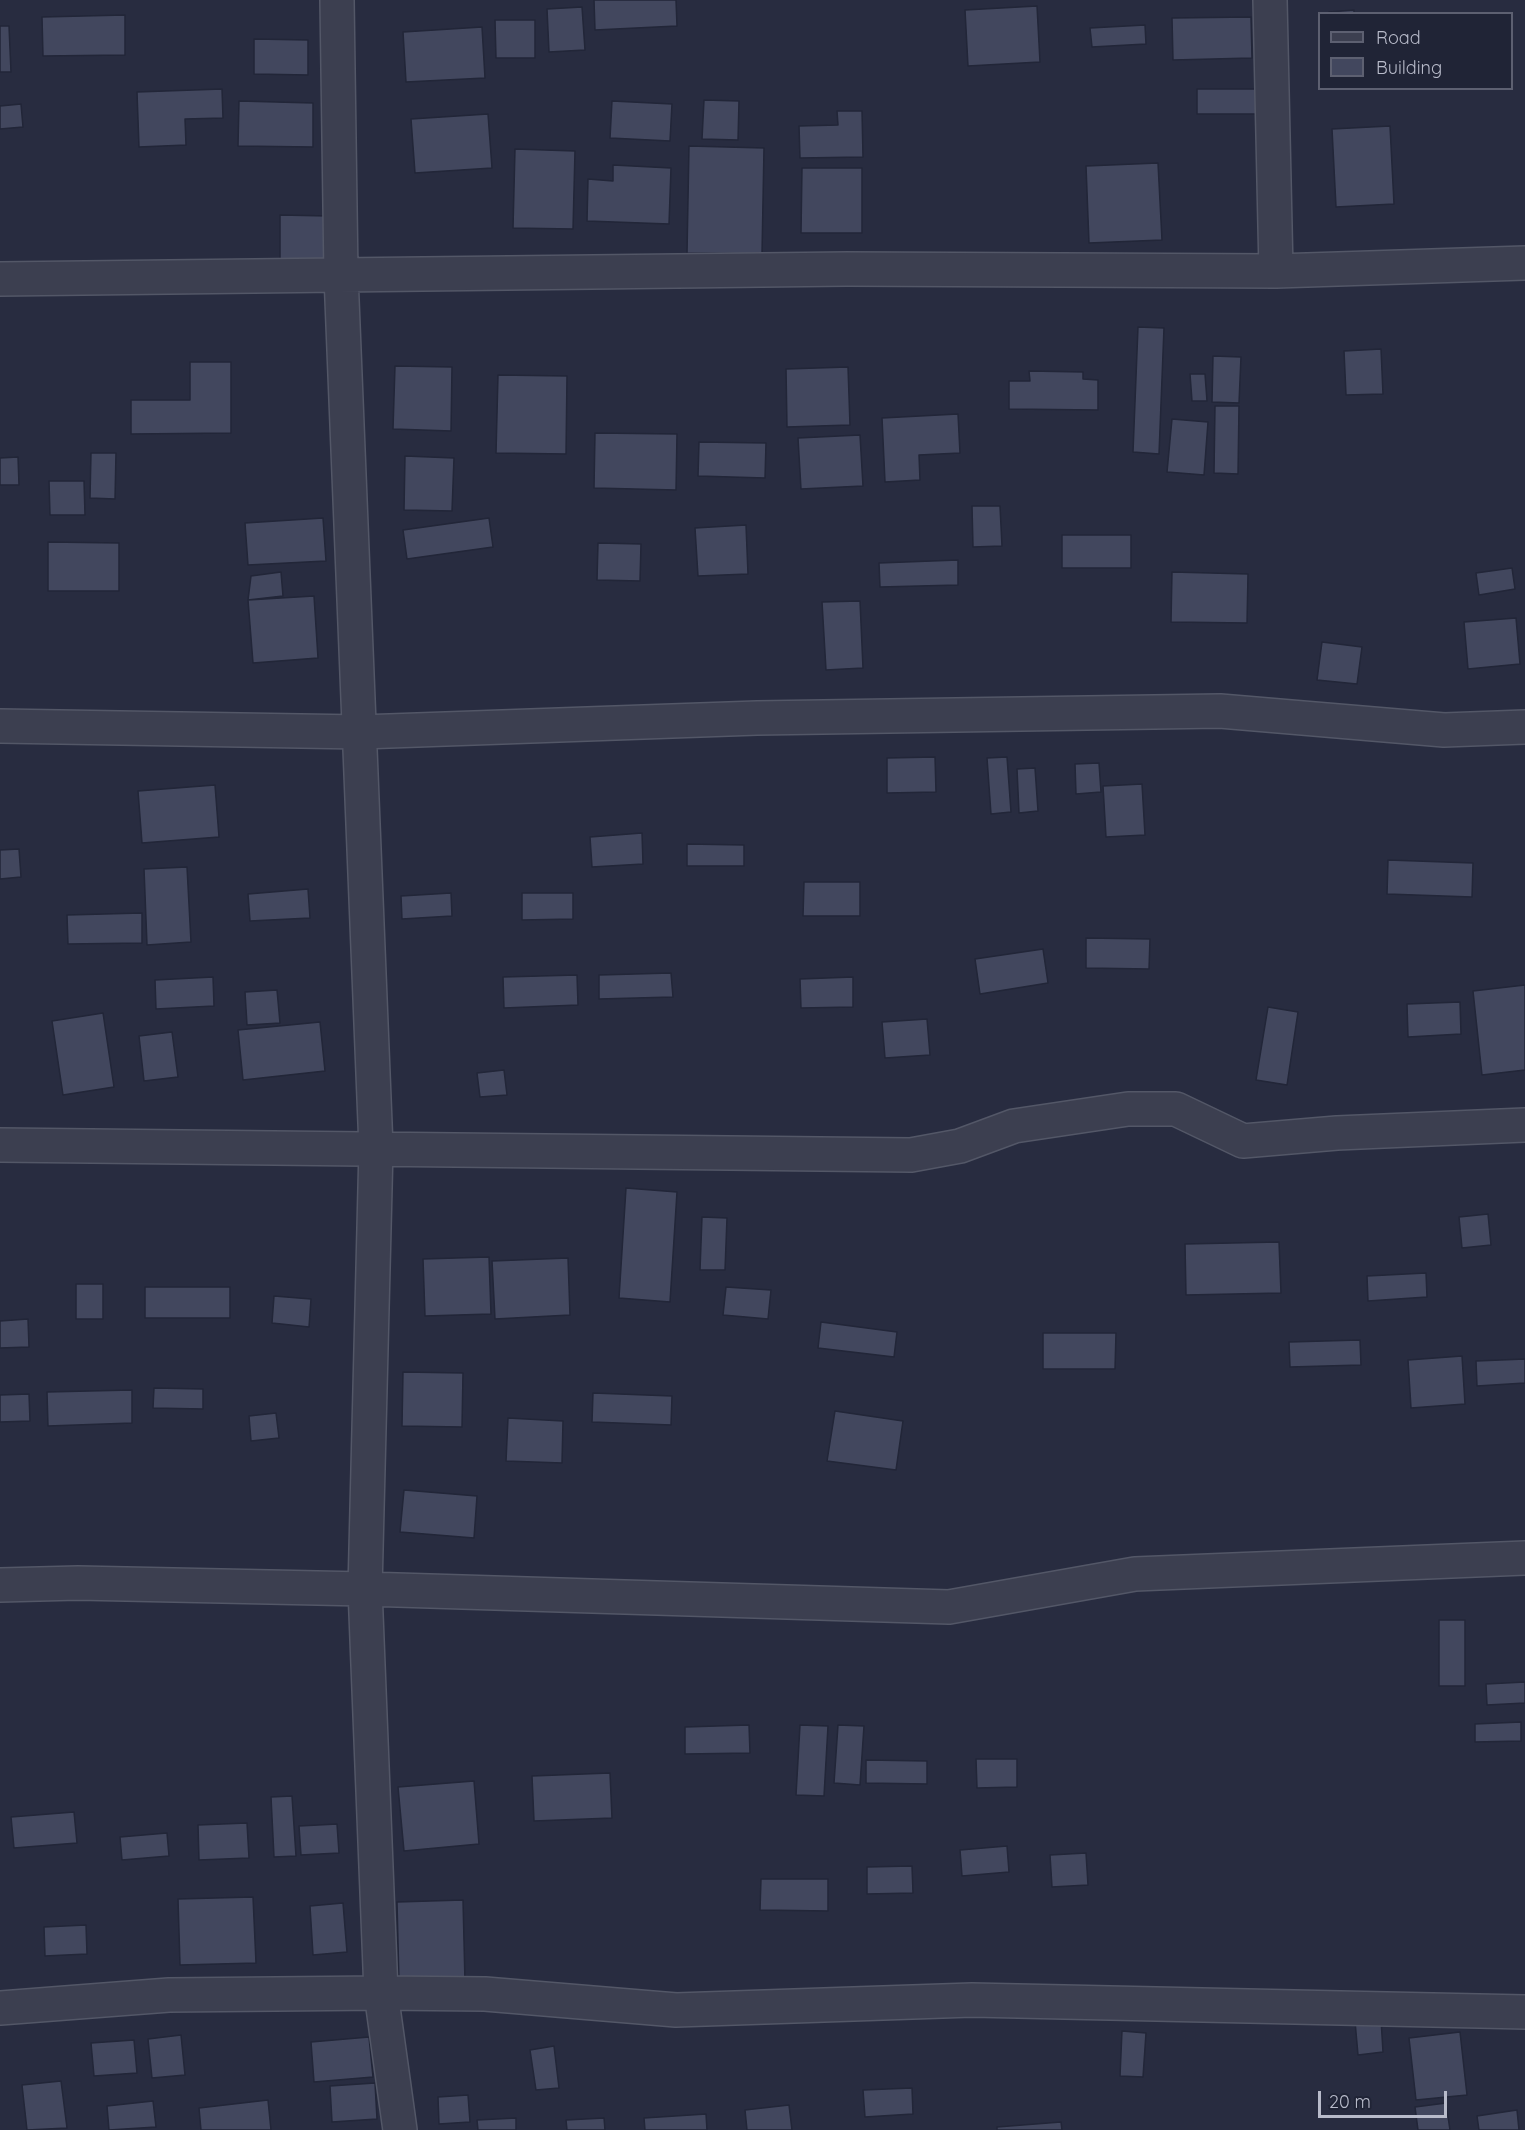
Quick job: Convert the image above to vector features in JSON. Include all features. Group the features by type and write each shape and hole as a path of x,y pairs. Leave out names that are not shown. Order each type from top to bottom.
{"street":[{"path":"337,0 341,275 376,1148 365,1588 381,1993 400,2130"},
{"path":"1270,0 1276,271"},
{"path":"0,279 847,269 1276,271 1525,263"},
{"path":"0,726 361,732 757,718 1220,711 1444,730 1525,727"},
{"path":"0,1145 911,1155 960,1146 1014,1126 1128,1109 1176,1109 1243,1141 1337,1133 1525,1125"},
{"path":"0,1585 78,1583 365,1588 949,1607 1135,1574 1525,1558"},
{"path":"0,2008 170,1995 381,1993 485,1994 676,2010 972,2000 1525,2012"}],"building":[{"path":"594,0 676,0 677,26 595,30"},
{"path":"1037,6 1040,62 968,66 965,10"},
{"path":"582,7 585,50 549,52 547,9"},
{"path":"1354,10 1354,12 1329,12"},
{"path":"125,15 125,55 43,56 42,17"},
{"path":"1251,17 1252,58 1173,60 1172,18"},
{"path":"495,20 535,20 535,58 496,58"},
{"path":"1145,25 1146,44 1092,47 1090,28"},
{"path":"0,26 9,26 11,72 0,72"},
{"path":"482,27 485,78 406,82 403,32"},
{"path":"254,39 308,40 308,75 254,74"},
{"path":"222,89 223,118 185,119 186,145 139,147 137,92"},
{"path":"1197,89 1263,89 1263,114 1197,114"},
{"path":"704,100 739,101 738,140 702,139"},
{"path":"239,101 313,103 313,147 238,146"},
{"path":"612,101 672,104 670,141 610,138"},
{"path":"21,104 23,127 0,129 0,106"},
{"path":"837,111 862,111 863,157 800,158 799,126 838,125"},
{"path":"488,114 492,168 415,173 411,119"},
{"path":"1390,126 1394,204 1336,207 1332,129"},
{"path":"689,146 764,148 762,254 687,253"},
{"path":"515,149 575,151 573,229 513,228"},
{"path":"1158,163 1162,240 1089,243 1086,166"},
{"path":"613,165 671,168 669,224 587,221 588,179 613,181"},
{"path":"802,168 862,168 862,233 801,233"},
{"path":"280,215 328,216 329,266 280,265"},
{"path":"1138,327 1164,328 1159,454 1133,452"},
{"path":"1381,349 1383,394 1346,395 1344,351"},
{"path":"1213,356 1241,357 1239,403 1212,402"},
{"path":"190,362 231,362 231,433 131,434 131,400 190,400"},
{"path":"395,366 452,367 451,431 393,429"},
{"path":"848,367 850,425 787,427 786,369"},
{"path":"1029,371 1083,372 1083,379 1098,380 1098,410 1009,409 1009,381 1030,381"},
{"path":"1190,374 1205,374 1207,401 1192,401"},
{"path":"498,375 567,376 566,454 496,453"},
{"path":"1215,406 1239,406 1238,474 1214,473"},
{"path":"958,414 960,453 919,455 920,480 885,482 882,418"},
{"path":"1172,419 1208,422 1204,475 1167,472"},
{"path":"595,433 677,434 676,490 594,488"},
{"path":"860,435 863,486 801,489 798,438"},
{"path":"699,442 766,443 765,478 698,476"},
{"path":"91,453 116,453 115,499 90,498"},
{"path":"405,456 454,458 452,511 404,510"},
{"path":"18,457 19,485 0,485 0,458"},
{"path":"49,481 84,481 85,515 50,515"},
{"path":"972,506 1000,506 1002,546 973,547"},
{"path":"323,518 326,561 248,565 245,523"},
{"path":"489,518 493,547 407,559 403,530"},
{"path":"746,525 748,574 698,576 695,528"},
{"path":"1062,535 1131,535 1131,568 1062,568"},
{"path":"48,542 119,543 119,591 48,591"},
{"path":"598,543 641,544 640,581 597,580"},
{"path":"958,560 958,585 880,587 879,563"},
{"path":"1512,568 1515,589 1479,595 1476,573"},
{"path":"281,572 283,596 248,600 251,576"},
{"path":"1172,572 1248,574 1247,623 1171,622"},
{"path":"314,596 318,658 253,663 248,600"},
{"path":"860,601 863,668 826,670 822,602"},
{"path":"1516,618 1520,664 1468,669 1464,622"},
{"path":"1322,642 1362,647 1357,684 1317,680"},
{"path":"935,757 936,792 887,793 887,758"},
{"path":"1007,757 1011,812 991,814 987,758"},
{"path":"1099,763 1101,792 1076,794 1075,764"},
{"path":"1035,768 1038,811 1019,813 1017,769"},
{"path":"1142,784 1145,835 1106,837 1103,786"},
{"path":"215,785 219,837 142,843 138,791"},
{"path":"642,833 643,864 592,867 590,837"},
{"path":"687,844 744,845 744,866 687,866"},
{"path":"19,849 21,877 0,879 0,850"},
{"path":"1388,860 1473,863 1472,897 1387,894"},
{"path":"187,867 191,942 147,945 144,869"},
{"path":"804,882 860,882 860,916 803,916"},
{"path":"308,889 310,918 250,921 248,894"},
{"path":"451,893 452,916 402,919 401,896"},
{"path":"522,893 573,893 573,919 522,920"},
{"path":"142,913 142,943 68,944 67,915"},
{"path":"1086,938 1150,939 1149,969 1086,968"},
{"path":"1043,949 1048,983 980,994 975,959"},
{"path":"671,973 673,997 599,999 599,975"},
{"path":"577,975 578,1005 504,1008 503,977"},
{"path":"213,977 214,1006 156,1009 155,980"},
{"path":"853,977 853,1007 801,1008 800,979"},
{"path":"1525,985 1525,1070 1482,1075 1473,991"},
{"path":"277,990 280,1023 247,1025 245,992"},
{"path":"1460,1002 1461,1034 1408,1037 1407,1004"},
{"path":"1268,1007 1298,1012 1287,1085 1256,1080"},
{"path":"103,1013 114,1087 63,1095 52,1021"},
{"path":"927,1019 930,1055 885,1058 882,1022"},
{"path":"320,1022 325,1071 243,1080 238,1030"},
{"path":"172,1032 178,1077 144,1081 139,1036"},
{"path":"504,1070 507,1095 480,1097 477,1073"},
{"path":"626,1188 677,1192 670,1302 619,1298"},
{"path":"1488,1214 1491,1245 1462,1248 1459,1217"},
{"path":"702,1217 727,1218 725,1270 700,1270"},
{"path":"1279,1242 1281,1293 1186,1295 1185,1244"},
{"path":"489,1257 491,1314 425,1316 423,1259"},
{"path":"568,1258 570,1315 495,1319 492,1261"},
{"path":"1426,1273 1427,1297 1368,1301 1367,1276"},
{"path":"76,1284 103,1284 103,1319 76,1319"},
{"path":"145,1287 230,1287 230,1318 145,1318"},
{"path":"726,1287 771,1290 768,1319 723,1315"},
{"path":"274,1296 311,1299 309,1327 272,1323"},
{"path":"28,1319 29,1347 0,1348 0,1321"},
{"path":"821,1322 897,1332 894,1357 818,1348"},
{"path":"1043,1333 1116,1333 1115,1369 1043,1369"},
{"path":"1360,1340 1361,1365 1290,1367 1289,1342"},
{"path":"1462,1356 1465,1404 1411,1408 1408,1360"},
{"path":"1525,1359 1525,1383 1477,1386 1476,1361"},
{"path":"403,1372 463,1373 462,1427 402,1426"},
{"path":"154,1388 203,1389 203,1409 153,1408"},
{"path":"132,1390 132,1423 48,1426 47,1392"},
{"path":"593,1393 672,1396 671,1425 592,1422"},
{"path":"29,1394 30,1421 0,1422 0,1395"},
{"path":"835,1411 903,1421 896,1470 827,1461"},
{"path":"276,1413 279,1438 251,1441 249,1416"},
{"path":"508,1418 563,1421 562,1463 506,1461"},
{"path":"404,1490 477,1496 474,1538 400,1532"},
{"path":"1439,1620 1465,1620 1465,1686 1439,1686"},
{"path":"1525,1682 1525,1703 1487,1705 1486,1684"},
{"path":"1521,1722 1521,1741 1475,1742 1475,1724"},
{"path":"749,1725 750,1753 685,1754 685,1727"},
{"path":"800,1725 828,1726 824,1796 796,1795"},
{"path":"838,1725 864,1726 860,1785 834,1783"},
{"path":"976,1759 1017,1759 1017,1787 977,1788"},
{"path":"866,1760 927,1761 927,1784 866,1783"},
{"path":"610,1773 612,1818 534,1821 532,1776"},
{"path":"474,1781 479,1844 404,1851 398,1787"},
{"path":"292,1796 296,1856 274,1857 271,1797"},
{"path":"74,1812 77,1843 14,1848 11,1817"},
{"path":"247,1823 249,1858 199,1860 198,1825"},
{"path":"337,1824 339,1853 301,1855 299,1826"},
{"path":"167,1833 169,1856 122,1860 120,1837"},
{"path":"1007,1846 1009,1872 962,1876 960,1850"},
{"path":"1086,1853 1088,1885 1052,1887 1050,1855"},
{"path":"912,1866 913,1893 867,1894 867,1867"},
{"path":"761,1879 828,1879 828,1911 760,1910"},
{"path":"253,1897 256,1963 180,1965 178,1899"},
{"path":"463,1900 465,1982 399,1983 397,1902"},
{"path":"343,1903 347,1952 313,1955 310,1906"},
{"path":"86,1925 87,1954 45,1956 44,1927"},
{"path":"1381,2019 1383,2052 1358,2055 1355,2021"},
{"path":"1122,2031 1146,2033 1143,2077 1120,2076"},
{"path":"1460,2032 1467,2095 1416,2100 1409,2038"},
{"path":"181,2035 185,2075 152,2078 148,2039"},
{"path":"369,2037 373,2077 314,2082 311,2042"},
{"path":"134,2040 137,2073 94,2076 91,2043"},
{"path":"554,2046 559,2088 536,2090 530,2050"},
{"path":"61,2081 67,2128 27,2130 22,2085"},
{"path":"375,2083 377,2119 332,2122 330,2086"},
{"path":"912,2088 913,2114 865,2117 863,2090"},
{"path":"468,2095 470,2122 439,2124 438,2097"},
{"path":"268,2100 271,2130 201,2130 199,2108"},
{"path":"153,2101 156,2127 109,2130 107,2106"},
{"path":"1446,2103 1450,2130 1418,2130 1415,2107"},
{"path":"789,2105 792,2130 747,2130 745,2110"},
{"path":"1517,2110 1519,2130 1479,2130 1477,2116"},
{"path":"706,2114 707,2130 645,2130 644,2118"},
{"path":"516,2118 516,2130 478,2130 477,2120"},
{"path":"604,2118 605,2130 567,2130 566,2120"},
{"path":"1061,2122 1062,2130 997,2130 997,2127"}]}
